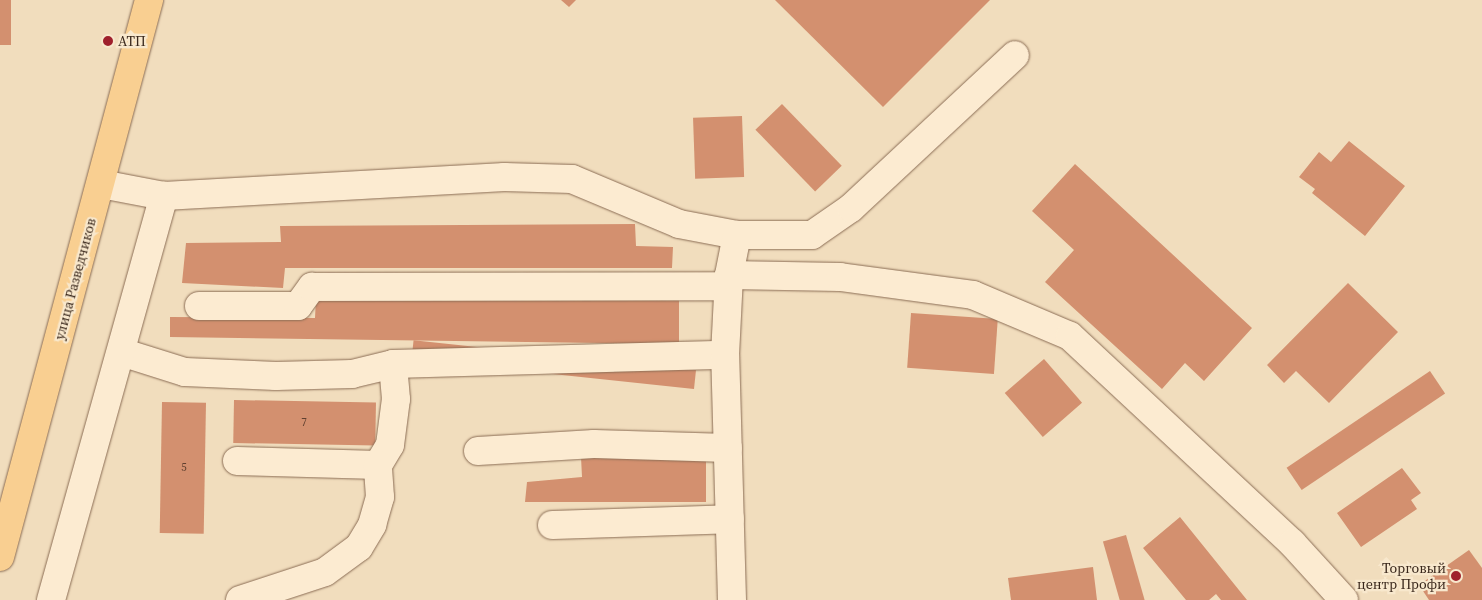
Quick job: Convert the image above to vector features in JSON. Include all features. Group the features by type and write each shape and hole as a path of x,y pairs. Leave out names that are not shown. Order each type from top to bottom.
{"main road":[{"name":"улица Разведчиков","path":"0,557 149,0"}],"street":[{"path":"101,184 164,196 504,177 572,179 679,224 737,235 812,235 851,208 1015,55"},
{"path":"50,600 164,196"},
{"path":"732,600 725,355 728,280 737,235"},
{"path":"199,306 298,306 312,287 840,277 973,295 1070,336 1152,410 1344,600"},
{"path":"121,352 185,372 276,376 352,374 393,364 725,355"},
{"path":"240,600 325,572 359,547 372,525 380,497 378,464 390,445 396,400 393,364"},
{"path":"478,451 594,444 728,448"},
{"path":"236,461 378,464"},
{"path":"552,525 730,519"}],"building":[{"path":"0,0 11,0 11,45 0,45"},
{"path":"561,0 576,0 569,7"},
{"path":"775,0 990,0 883,107"},
{"path":"782,104 842,166 815,192 755,130"},
{"path":"742,116 744,177 695,179 693,118"},
{"path":"1349,141 1405,186 1365,236 1312,193 1315,189 1299,177 1319,152 1331,162"},
{"path":"1075,164 1252,328 1204,381 1185,363 1162,389 1045,282 1074,250 1032,211"},
{"path":"635,224 636,246 673,247 672,268 285,268 283,288 182,283 186,243 281,242 280,226"},
{"path":"1348,283 1398,332 1329,403 1296,371 1284,383 1267,365"},
{"path":"679,296 679,344 170,337 170,317 315,318 316,298"},
{"path":"911,313 998,319 994,374 907,368"},
{"path":"414,340 696,370 694,389 412,359"},
{"path":"1044,359 1082,403 1043,437 1005,393"},
{"path":"1430,371 1445,393 1302,490 1287,468"},
{"path":"234,400 376,402 375,445 233,443"},
{"path":"162,402 206,403 204,534 160,533"},
{"path":"581,457 706,460 706,502 525,502 527,482 582,477"},
{"path":"1402,468 1421,493 1411,500 1417,509 1361,547 1337,513"},
{"path":"1180,517 1247,600 1221,600 1216,594 1209,600 1186,600 1143,548"},
{"path":"1126,535 1145,600 1120,600 1103,542"},
{"name":"Торговый центр Профи","path":"1469,550 1482,568 1482,600 1429,600 1419,585"},
{"path":"1093,567 1097,600 1011,600 1008,578"}],"place":[{"name":"АТП","path":"108,41"},
{"name":"Торговый центр Профи","path":"1456,576"}]}
